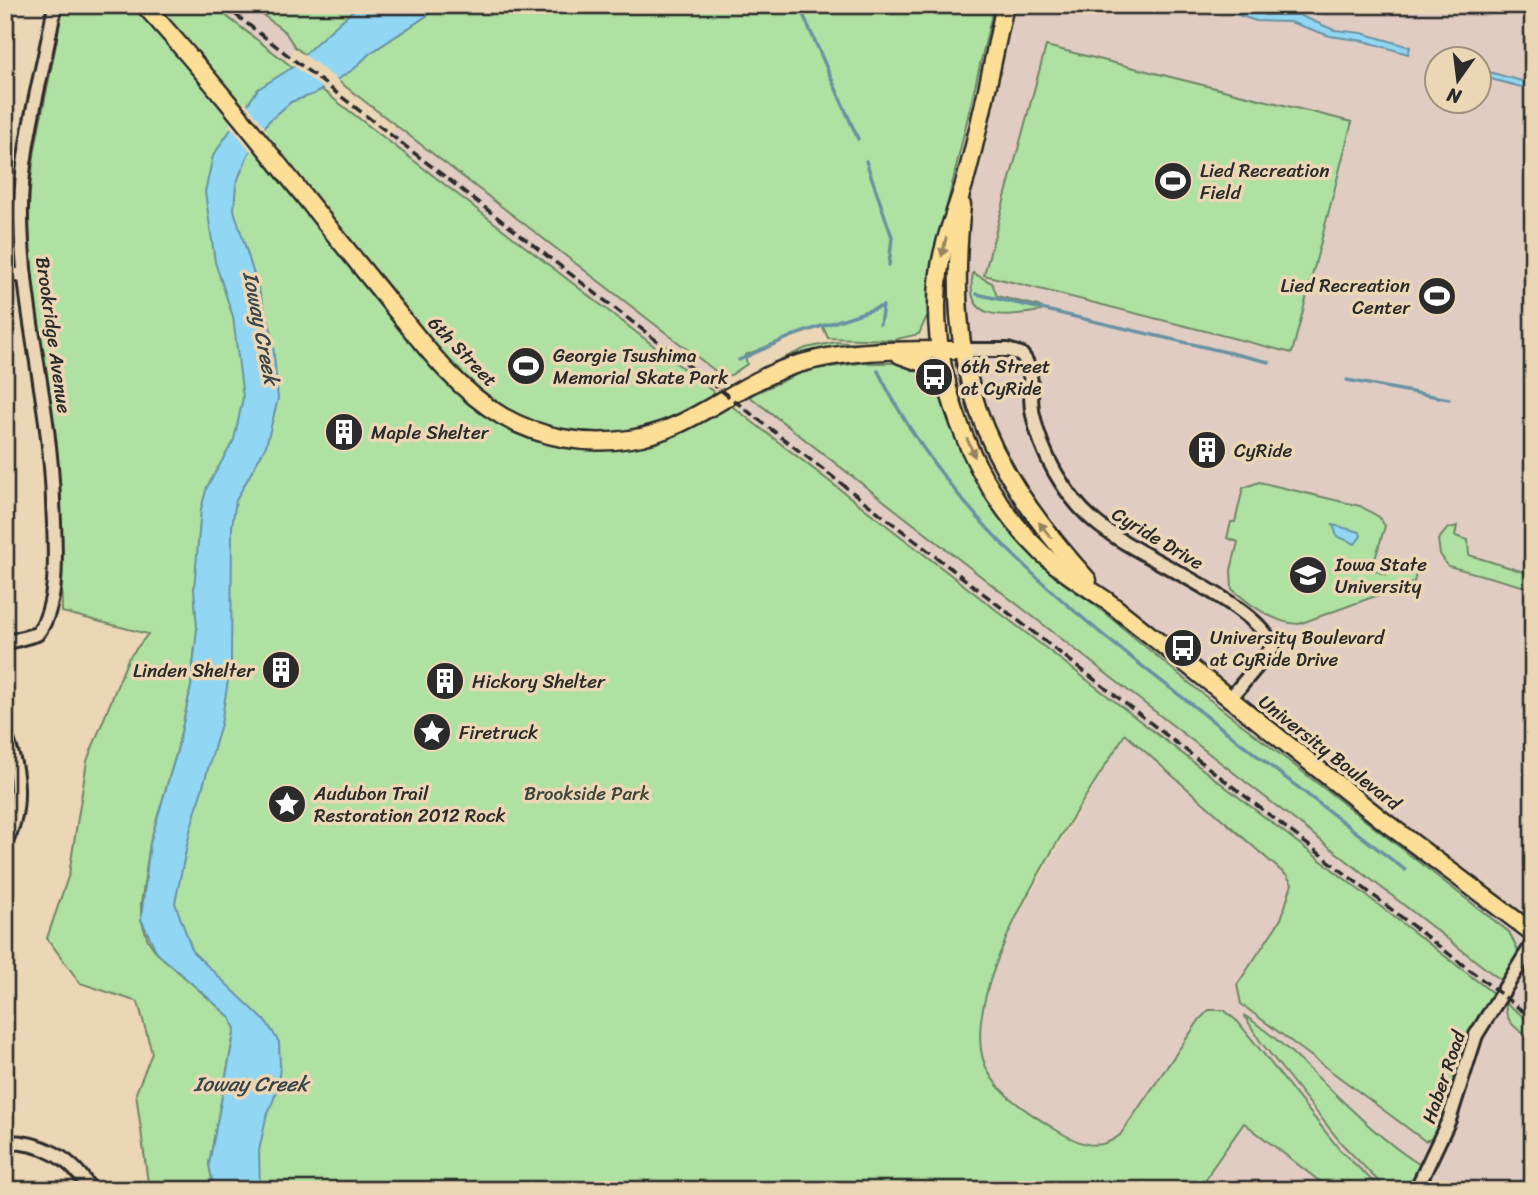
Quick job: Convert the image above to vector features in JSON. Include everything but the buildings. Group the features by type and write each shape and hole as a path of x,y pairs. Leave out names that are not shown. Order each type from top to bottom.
{"main road":[{"name":"6th Street","path":"144,5 223,97 422,341 472,395 518,424 557,437 607,441 650,435 682,423 753,383 801,363 884,352 961,350"},
{"name":"University Boulevard","path":"1005,5 964,181 943,248 939,273 941,350 948,383 976,460 1011,516 1043,554 1105,600 1229,701 1533,933"},
{"name":"University Boulevard","path":"964,181 958,277 961,350 978,413 1001,462 1039,524 1105,600"},
{"path":"884,352 925,363 948,383"}],"street":[{"name":"Brookridge Avenue","path":"5,643 37,634 52,609 52,472 25,277 21,186 55,5"},
{"path":"5,272 25,277"},
{"name":"Cyride Drive","path":"961,350 1007,350 1021,354 1029,369 1033,418 1052,467 1072,499 1113,537 1247,616 1269,635 1273,647 1229,701"},
{"path":"5,735 15,765 18,793 5,843"},
{"name":"Haber Road","path":"1416,1190 1449,1120 1476,1035 1533,943"},
{"path":"5,1142 39,1145 74,1167 90,1190"}],"shaded area":[{"path":"212,5 250,5 285,32 295,47 286,60"},
{"name":"Iowa State University","path":"1008,5 1533,5 1533,1190 927,1190 959,1066 1005,938 1137,718 739,409 749,396 1148,705 1181,662 1106,600 1022,498 965,369 961,210"},
{"path":"397,126 722,376 712,389 387,139"}],"green space":[{"name":"Brookside Park","path":"62,5 212,5 1494,994 1468,1045 1436,1137 1425,1141 1241,1004 1237,985 1281,919 1292,884 1287,876 1125,734 1055,847 1006,939 989,983 981,1024 983,1059 988,1071 1002,1091 1032,1115 1070,1138 1086,1144 1103,1144 1120,1135 1200,1019 1209,1010 1224,1010 1238,1022 1340,1150 1382,1190 1341,1190 1335,1185 1331,1190 1244,1123 1211,1170 1201,1190 237,1190 256,1037 157,929 190,761 195,646 191,687 177,751 150,843 141,919 148,940 157,953 230,1017 235,1029 209,1164 214,1190 149,1190 136,1093 152,1053 138,1002 80,983 47,938 69,874 87,761 128,659 148,634 62,612 58,484 33,286 29,220 37,139"},
{"path":"250,5 359,5 305,55 295,47 285,32"},
{"path":"443,5 994,5 937,249 932,318 926,318 919,334 893,340 828,338 822,325 745,355 747,364 731,375 722,376 337,80 369,54"},
{"name":"Lied Recreation Field","path":"1046,46 1352,122 1292,353 984,275"},
{"path":"973,273 992,283 997,296 1038,306 1042,308 1041,311 1001,315 981,309 974,301"},
{"path":"836,342 861,344 823,349 771,364 806,348"},
{"path":"860,363 895,363 926,369 923,374 929,380 934,377 1031,552 1205,696 1509,932 1519,953 1503,982 749,396 807,370"},
{"path":"1259,482 1360,506 1379,517 1385,526 1372,569 1386,575 1390,561 1414,566 1417,570 1414,582 1299,624 1281,621 1255,607 1232,589 1231,570 1238,542 1227,538 1231,522 1235,522 1243,488"},
{"path":"1457,526 1455,536 1468,540 1469,555 1527,573 1533,578 1533,589 1448,566 1440,554 1438,540 1447,529"},
{"path":"1506,1003 1533,1024 1533,1041 1510,1020"},
{"path":"1244,1015 1290,1051 1375,1131 1422,1166 1410,1190 1387,1190 1342,1144 1260,1041"}],"water":[{"name":"Ioway Creek","path":"359,5 443,5 369,54 354,69 314,94 291,102 268,122 248,155 236,184 234,210 272,333 278,399 266,446 236,500 232,526 231,662 221,724 190,831 175,903 193,952 267,1023 279,1042 280,1067 277,1091 266,1118 259,1151 260,1190 214,1190 209,1164 235,1029 230,1017 157,953 141,919 150,843 177,751 191,687 197,628 194,589 201,509 207,487 234,440 243,398 233,317 215,262 205,192 213,156 258,89 293,67"},
{"path":"1208,5 1234,5 1265,15 1299,15 1334,30 1362,33 1410,47 1408,54 1364,41 1330,36 1290,22 1256,21"},
{"path":"1492,73 1533,84 1533,90 1492,79"},
{"path":"1333,525 1360,532 1361,536 1355,544 1337,536"}],"pier":[{"path":"302,53 340,82 326,91 291,64"},
{"path":"245,101 267,130 253,154 229,125"}],"waterway":[{"path":"799,5 858,139"},
{"path":"866,161 892,237 889,265"},
{"path":"977,294 1269,362"},
{"path":"739,360 792,336 883,306 880,324"},
{"path":"878,371 907,423 939,471 975,515 1014,556 1099,632 1405,870"},
{"path":"1347,380 1449,399"}],"railway":[{"path":"223,5 1533,1019"}],"place":[{"name":"Lied Recreation Field","path":"1173,181"},
{"name":"Lied Recreation Center","path":"1437,296"},
{"name":"Georgie Tsushima Memorial Skate Park","path":"526,366"},
{"name":"6th Street at CyRide","path":"934,377"},
{"name":"Maple Shelter","path":"344,432"},
{"name":"CyRide","path":"1207,450"},
{"name":"Iowa State University","path":"1308,575"},
{"name":"University Boulevard at CyRide Drive","path":"1183,648"},
{"name":"Linden Shelter","path":"281,670"},
{"name":"Hickory Shelter","path":"445,681"},
{"name":"Firetruck","path":"432,732"},
{"name":"Audubon Trail Restoration 2012 Rock","path":"287,804"}]}
